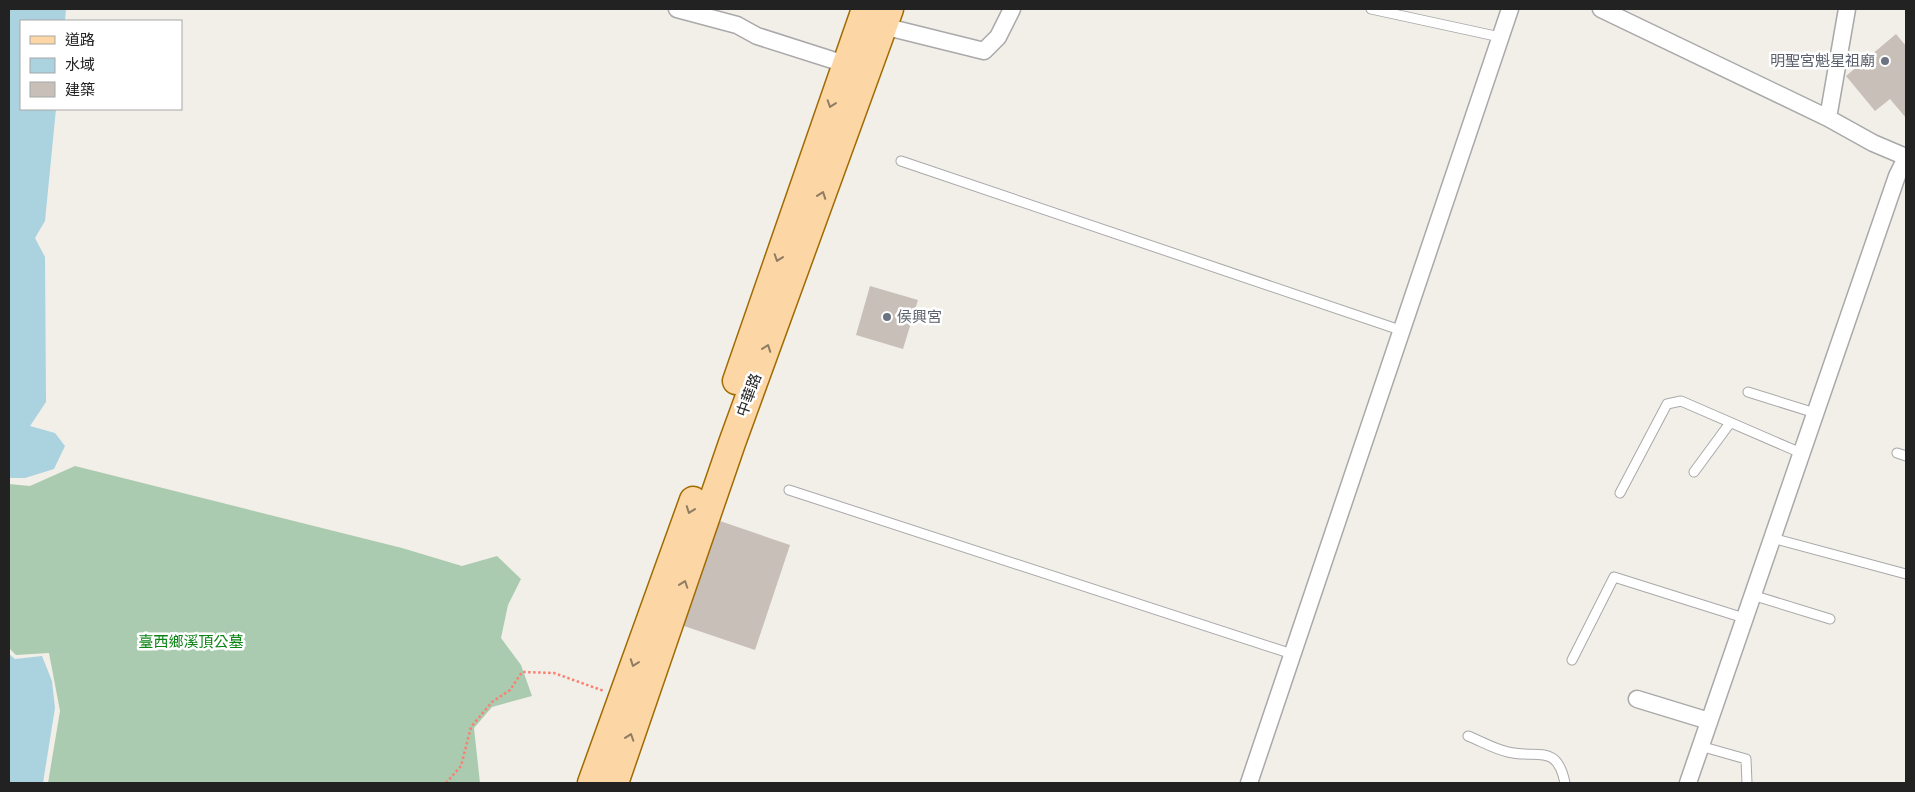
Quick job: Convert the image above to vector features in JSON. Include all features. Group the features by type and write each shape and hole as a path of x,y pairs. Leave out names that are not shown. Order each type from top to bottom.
{"main road":[{"name":"中華路","path":"591,783 712,450 845,64 879,15"},
{"name":"中華路","path":"614,783 879,15"}],"street":[{"path":"677,9 716,14 757,36 845,64"},
{"path":"879,15 984,51 998,37 1012,9"},
{"path":"1250,783 1400,330 1510,9"},
{"path":"1601,9 1828,118 1873,143 1906,158 1897,176 1688,783"},
{"path":"1828,118 1847,9"},
{"path":"1637,699 1709,721"}],"lane":[{"path":"1372,9 1500,37"},
{"path":"901,160 1400,330"},
{"path":"1748,392 1815,413"},
{"path":"1620,493 1667,404 1681,401 1801,453"},
{"path":"1694,472 1730,422"},
{"path":"789,490 1292,654"},
{"path":"1772,538 1906,574"},
{"path":"1572,660 1614,577 1744,618"},
{"path":"1752,595 1830,619"},
{"path":"1468,736 1508,752 1549,756 1561,767 1565,783"},
{"path":"1700,746 1746,759 1747,783"}],"path":[{"path":"446,783 461,766 471,728 492,702 510,690 522,672 554,674 622,697"}],"green space":[{"name":"臺西鄉溪頂公墓","path":"75,466 402,548 462,566 497,556 521,579 508,605 501,638 521,665 532,696 492,707 474,728 480,783 48,783 60,711 49,653 16,655 9,648 9,484 30,486"}],"water":[{"path":"9,9 66,9 65,20 20,20 20,110 56,110 45,221 35,238 45,257 46,402 30,426 55,433 65,446 54,469 25,478 9,478"},
{"path":"9,654 15,659 42,656 52,681 55,708 43,783 9,783"}],"building":[{"name":"明聖宮魁星祖廟","path":"1896,34 1906,46 1906,118 1890,99 1875,111 1846,76"},
{"name":"侯興宮","path":"870,286 918,300 903,349 856,335"},
{"path":"717,520 790,545 755,650 681,625"}],"place":[{"name":"明聖宮魁星祖廟","path":"1885,61"},
{"name":"侯興宮","path":"887,317"}]}
